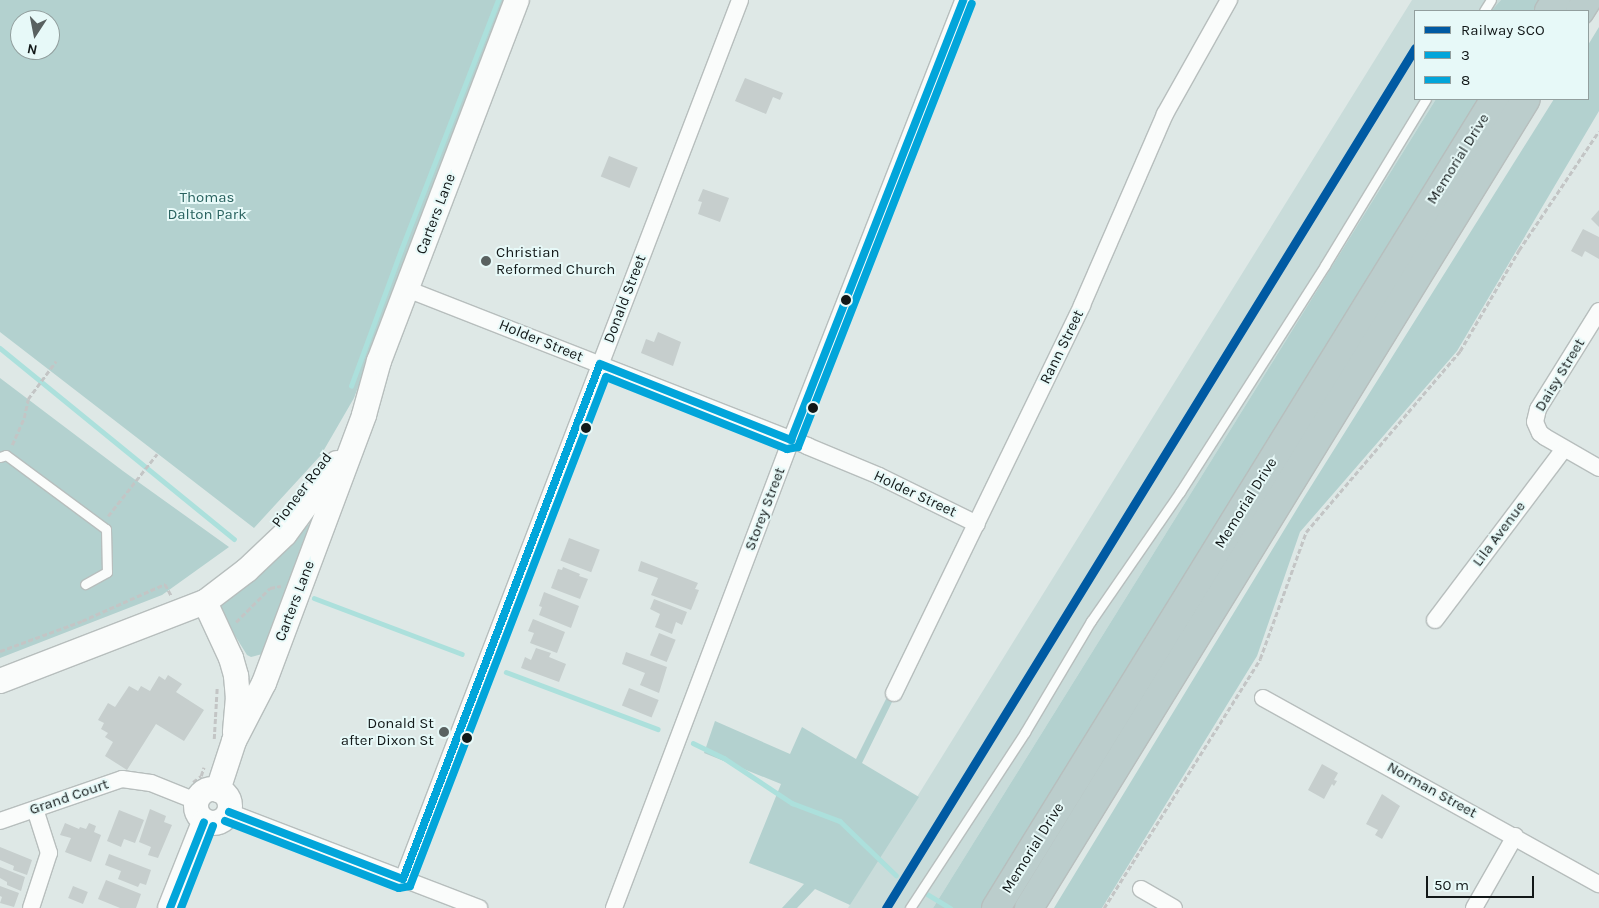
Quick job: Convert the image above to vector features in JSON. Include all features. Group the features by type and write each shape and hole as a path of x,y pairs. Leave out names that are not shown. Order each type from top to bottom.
{"highway":[{"name":"Memorial Drive","path":"996,908 1494,100"},
{"name":"Memorial Drive","path":"1029,908 1525,100"}],"main road":[{"name":"Carters Lane","path":"224,742 256,701 274,657 359,429 379,360 517,0"},
{"name":"Pioneer Road","path":"205,602 209,588 215,580 249,553 274,528 315,476 335,446 379,360"},
{"name":"Carters Lane","path":"327,478 359,429"},
{"name":"Pioneer Road","path":"0,682 205,602 267,552 301,514 327,478"},
{"name":"Carters Lane","path":"205,602 227,648 238,696 224,742 218,790"},
{"path":"227,648 254,666 265,664 274,657"},
{"path":"170,908 196,802 202,792 218,790 227,796 229,812 219,823 196,802"}],"street":[{"name":"Donald Street","path":"403,879 740,0"},
{"name":"Storey Street","path":"614,908 791,440 963,0"},
{"name":"Rann Street","path":"894,693 1082,305 1165,114 1229,0"},
{"name":"Holder Street","path":"407,289 879,476 977,524"},
{"name":"Daisy Street","path":"1599,311 1536,415 1535,422 1540,432 1564,449 1599,468"},
{"name":"Lila Avenue","path":"1435,620 1564,449"},
{"name":"Norman Street","path":"1263,698 1599,884"},
{"name":"Grand Court","path":"0,821 122,779 151,783 196,802"},
{"path":"31,908 49,853 35,809"},
{"path":"229,812 479,908"},
{"path":"1474,908 1515,836"},
{"path":"1141,889 1174,908"}],"lane":[{"path":"910,908 1025,732 1091,621 1180,492 1293,315 1425,100"},
{"path":"3,456 106,529 107,572 85,584"}],"path":[{"path":"1104,908 1260,658 1306,532 1460,351 1520,250 1599,131"},
{"path":"3,456 17,437 28,399 56,361"},
{"path":"100,526 157,454"},
{"path":"0,652 82,621 165,584 180,612"},
{"path":"227,648 270,588 279,585 298,591"},
{"path":"217,678 224,742"},
{"path":"196,802 194,782 201,776 208,758"}],"shaded area":[{"path":"1412,0 1501,0 1492,10 1414,10 1414,100 1435,100 933,908 848,908"}],"green space":[{"name":"Thomas Dalton Park","path":"0,0 503,0 354,398 321,455 254,528 0,332"},
{"path":"1501,0 1540,0 1535,10 1492,10"},
{"path":"1599,27 1599,111 1457,351 1300,532 1257,656 1102,908 1054,908 1303,499 1553,100 1589,100 1589,43"},
{"path":"1435,100 1482,100 988,908 933,908"},
{"path":"0,378 123,471 229,547 162,595 0,658"},
{"path":"311,522 314,524 268,648 262,654 251,657 247,655 221,613 222,604 294,540"},
{"path":"890,691 895,696 862,763 919,797 850,905 815,889 797,908 782,908 804,884 749,863 781,784 704,753 715,721 790,754 802,727 856,759"}],"building":[{"path":"745,78 783,93 780,100 773,97 766,114 735,101"},
{"path":"609,156 638,168 630,188 601,176"},
{"path":"703,189 729,198 720,222 698,214 702,202 698,201"},
{"path":"1599,210 1599,227 1591,219"},
{"path":"1583,229 1599,237 1599,259 1585,251 1582,257 1571,251"},
{"path":"658,332 681,342 673,366 641,353 646,339 654,342"},
{"path":"569,538 600,550 591,572 560,560"},
{"path":"641,561 698,583 695,589 699,590 691,610 651,595 658,578 638,571"},
{"path":"563,567 588,579 580,599 551,588 558,569 562,570"},
{"path":"544,592 579,606 571,628 539,615 542,607 539,606"},
{"path":"654,599 687,612 682,625 676,622 672,634 655,627 660,614 650,609"},
{"path":"533,619 565,632 557,653 530,643 534,633 528,631"},
{"path":"659,633 676,640 667,662 650,655"},
{"path":"536,648 551,653 549,657 566,664 559,682 521,668 525,657 531,660"},
{"path":"626,652 667,667 659,693 640,685 645,673 622,664"},
{"path":"168,675 182,684 176,692 204,710 184,741 156,724 127,770 105,756 113,742 105,737 108,733 101,729 104,723 98,720 108,703 115,707 129,686 138,691 141,686 150,691 159,676 165,680"},
{"path":"629,688 659,700 652,718 622,706"},
{"path":"1322,764 1338,773 1334,780 1337,781 1334,786 1332,784 1324,799 1308,790"},
{"path":"1382,794 1400,806 1382,839 1375,835 1378,830 1366,824"},
{"path":"150,809 166,816 164,822 172,825 158,858 148,855 151,847 139,842"},
{"path":"119,810 144,820 135,843 124,839 121,847 107,841"},
{"path":"65,823 79,829 80,827 86,829 89,823 96,826 94,832 101,835 91,862 65,852 71,838 60,835"},
{"path":"0,847 32,860 27,875 13,870 14,866 0,860"},
{"path":"109,854 151,870 146,885 140,883 138,887 118,879 121,871 105,865"},
{"path":"0,867 25,877 21,891 7,885 7,882 0,878"},
{"path":"106,880 141,894 136,908 120,908 98,899"},
{"path":"0,886 19,893 14,907 0,903 2,897 0,896"},
{"path":"73,886 88,892 83,904 68,898"}],"waterway":[{"path":"351,386 401,250 498,0"},
{"path":"0,348 234,539"},
{"path":"314,598 462,654"},
{"path":"506,672 658,729"},
{"path":"693,743 724,758 792,803 840,821 896,875"},
{"path":"927,894 950,908"}],"rail line":[{"name":"SCO","path":"886,908 1414,50"}],"transit line":[{"name":"3","path":"229,812 403,879 600,364 791,440 963,0"},
{"name":"8","path":"225,821 399,888 410,886 606,377 787,449 798,447 972,4"},
{"name":"3","path":"170,908 204,822"},
{"name":"8","path":"181,908 213,826"}],"place":[{"name":"Christian Reformed Church","path":"486,261"},
{"name":"Donald St after Dixon St","path":"444,732"}]}
